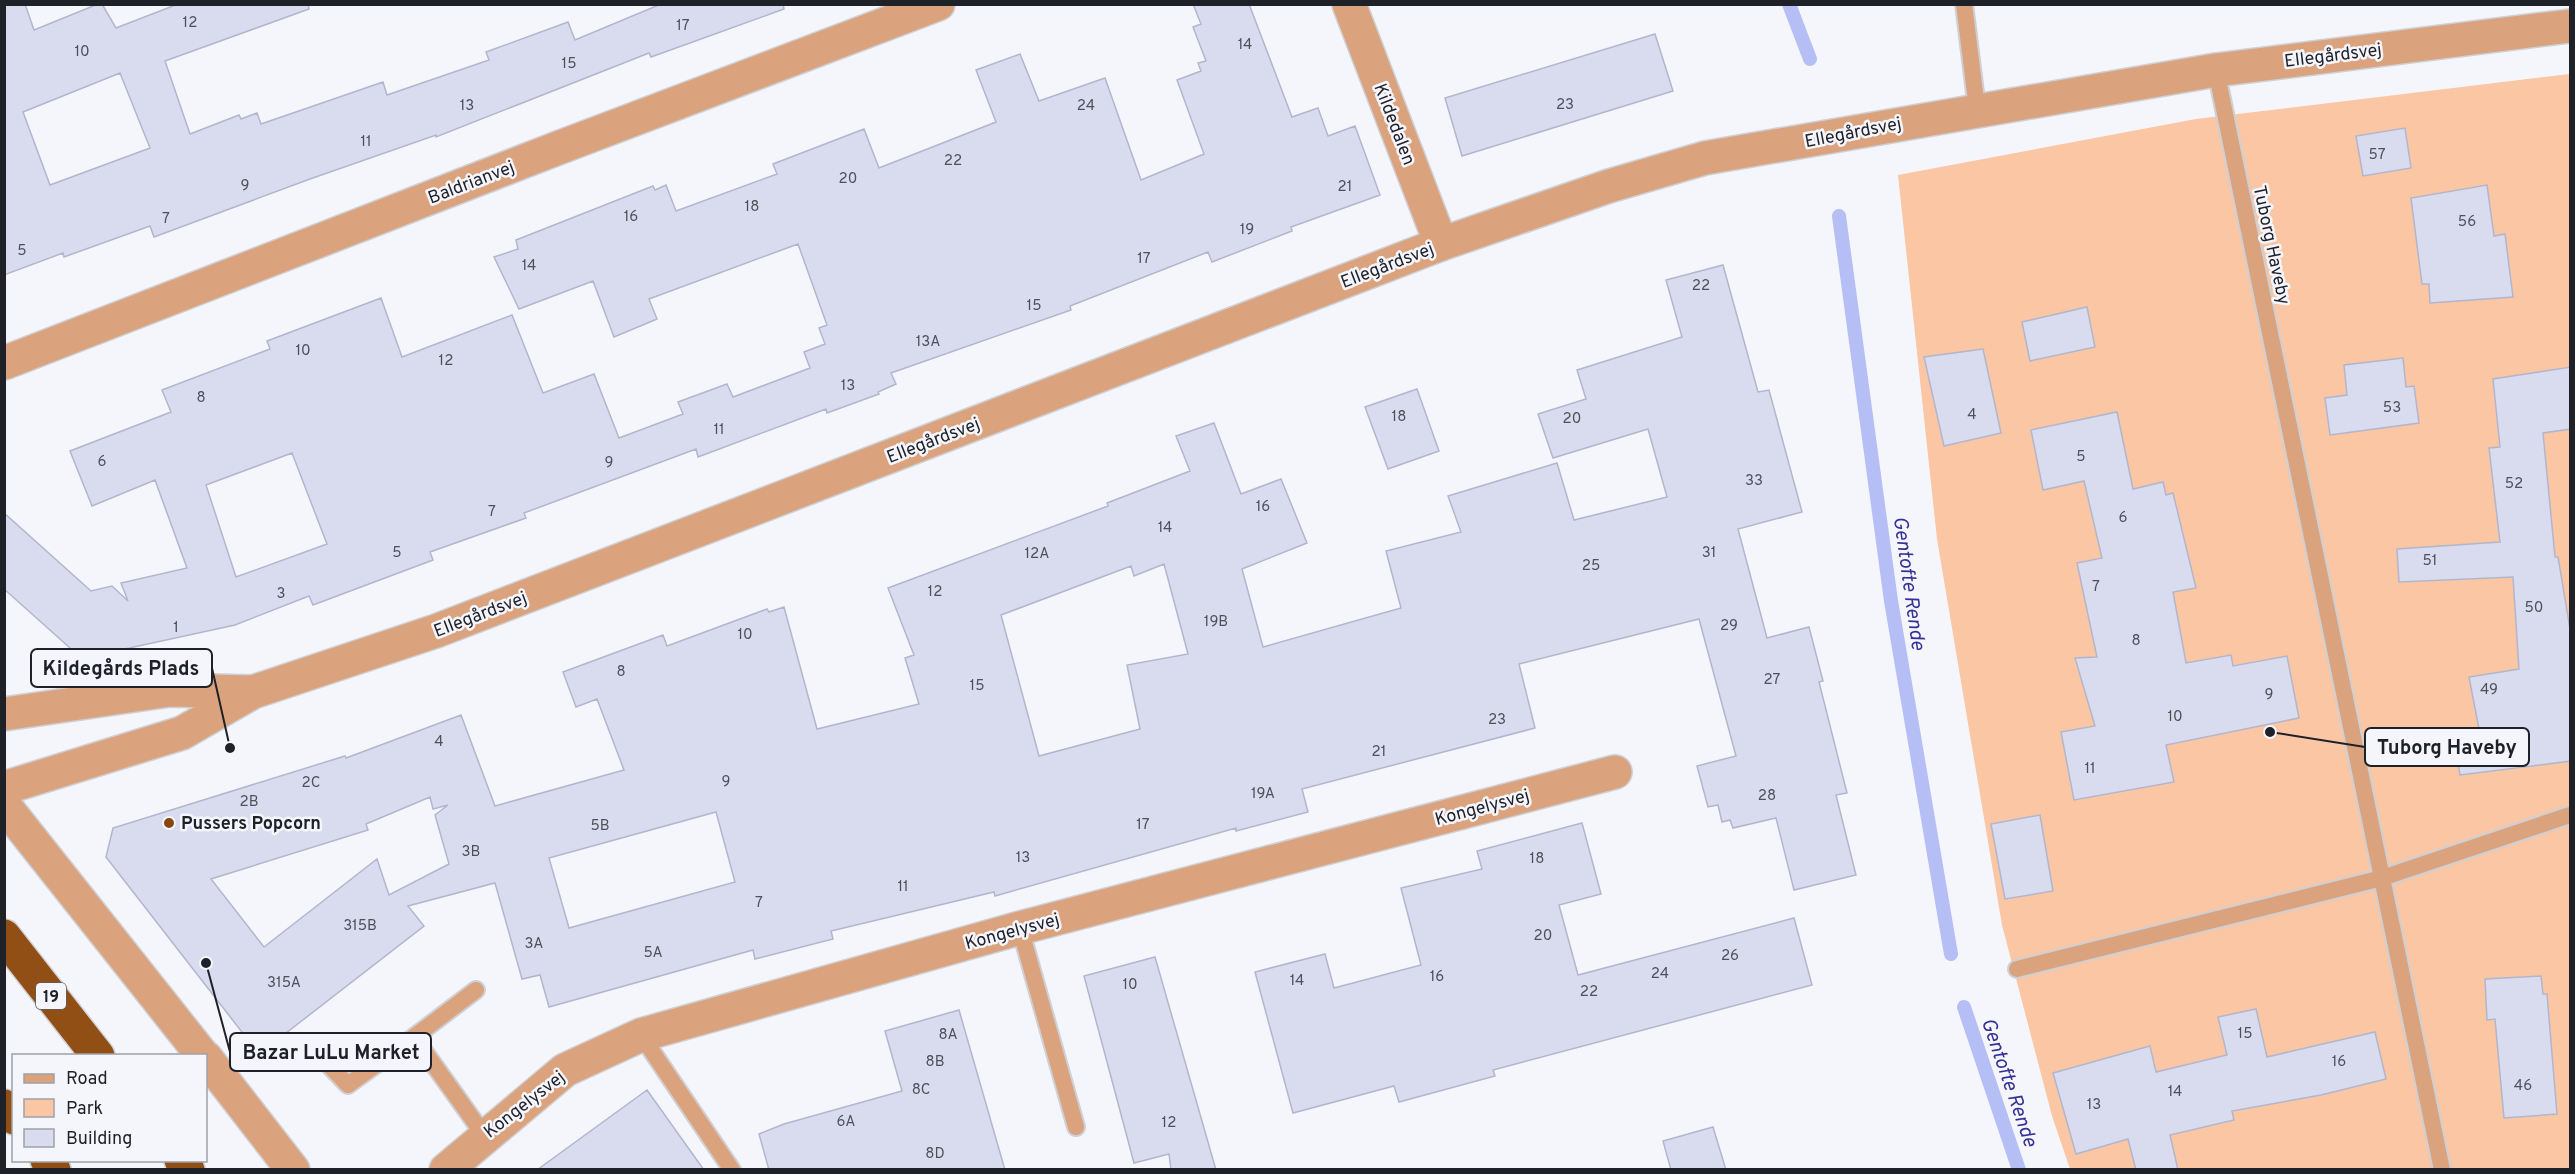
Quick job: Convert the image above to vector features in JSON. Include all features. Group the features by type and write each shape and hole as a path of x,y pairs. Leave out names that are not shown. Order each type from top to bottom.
{"highway":[{"name":"19","path":"4,936 96,1054"}],"street":[{"name":"Baldrianvej","path":"4,363 558,148 938,4"},
{"name":"Kildedalen","path":"1349,4 1441,244"},
{"name":"Ellegårdsvej","path":"4,788 182,733 253,692 436,631 1441,244 1609,186 1705,158 1977,109 2216,70 2571,26"},
{"name":"Ellegårdsvej","path":"4,714 170,690 253,692"},
{"name":"Kongelysvej","path":"446,1170 484,1135 565,1070 641,1035 1020,928 1615,772"},
{"path":"4,805 202,1054"},
{"path":"207,1061 293,1170"}],"lane":[{"path":"1964,4 1977,109"},
{"name":"Tuborg Haveby","path":"2216,70 2442,1170"},
{"path":"2017,969 2382,878 2571,815"},
{"path":"1020,928 1077,1127"},
{"path":"327,1063 348,1084 476,990"},
{"path":"641,1035 732,1170"},
{"path":"414,1037 484,1135"}],"green space":[{"path":"2570,74 2570,1169 2070,1169 2052,1116 2002,925 1937,539 1898,175 2196,119"}],"building":[{"path":"4,4 25,4 34,30 98,4 102,4 116,28 178,4 308,4 309,9 165,61 190,134 239,115 241,119 257,113 261,124 383,82 387,95 489,60 486,52 568,22 575,40 661,4 783,4 784,9 651,57 649,53 436,137 436,135 310,179 154,237 150,226 64,257 63,253 4,275","holes":["120,73 150,148 50,185 23,112"]},
{"path":"1193,4 1249,4 1292,117 1318,108 1328,136 1355,126 1380,195 1291,227 1292,231 1212,262 1208,252 1070,306 1071,310 891,373 896,384 878,392 879,394 827,413 826,409 698,457 696,449 524,513 526,518 430,552 433,560 313,605 309,596 235,625 88,657 79,656 4,589 4,513 91,591 112,586 128,601 121,583 187,568 155,480 92,506 70,451 171,412 162,390 270,349 267,341 381,298 402,357 512,315 543,393 594,374 619,438 683,414 678,402 727,384 733,397 810,368 804,352 825,344 819,328 827,325 798,244 649,299 657,319 614,337 593,281 519,309 494,257 518,249 516,240 653,186 655,190 666,185 676,211 777,174 773,164 864,129 879,168 996,122 976,70 1020,54 1039,101 1105,78 1141,180 1204,154 1177,80 1201,71 1198,63 1206,61 1193,27 1201,24","holes":["292,453 327,544 236,577 206,485"]},
{"path":"1655,34 1673,91 1462,156 1445,98"},
{"path":"2405,128 2411,168 2363,176 2356,136"},
{"path":"2487,185 2494,236 2505,234 2513,297 2430,303 2429,284 2422,284 2411,198"},
{"path":"1723,265 1758,392 1769,390 1802,512 1738,529 1767,638 1809,627 1823,681 1819,682 1847,793 1836,795 1856,875 1794,890 1776,818 1733,828 1730,820 1722,822 1718,805 1708,807 1697,766 1736,756 1699,619 1519,664 1535,728 1302,789 1308,812 1236,831 1236,828 995,896 994,892 831,931 833,939 755,959 753,950 549,1007 540,975 522,979 495,883 408,906 424,926 259,1054 106,857 113,828 345,756 346,758 461,715 495,806 624,770 597,699 576,707 563,672 663,635 667,646 767,609 769,612 784,607 817,729 919,704 905,658 914,655 888,588 1108,506 1107,503 1190,471 1176,436 1214,423 1241,494 1281,479 1307,543 1242,569 1263,647 1401,608 1386,551 1461,532 1448,496 1557,463 1574,520 1667,497 1648,429 1553,458 1538,414 1586,399 1577,370 1682,337 1666,280","holes":["1164,564 1188,654 1127,665 1140,729 1039,756 1001,615 1131,566 1134,576","430,797 433,809 448,805 435,815 449,864 389,895 377,859 264,947 211,879 368,830 366,824","716,812 735,882 569,928 549,858"]},
{"path":"2087,307 2095,347 2030,361 2022,322"},
{"path":"1983,349 2001,433 1944,446 1924,357"},
{"path":"2403,358 2406,387 2414,386 2419,423 2330,435 2325,398 2347,395 2344,365"},
{"path":"2571,367 2571,429 2543,433 2555,557 2558,557 2571,635 2571,761 2460,775 2454,738 2480,734 2469,677 2519,669 2513,577 2399,582 2397,549 2500,542 2489,448 2500,447 2493,379"},
{"path":"1417,389 1439,451 1388,469 1365,407"},
{"path":"2117,412 2133,489 2163,482 2166,495 2173,493 2196,588 2173,592 2186,663 2231,655 2233,666 2287,656 2299,718 2166,745 2174,782 2074,800 2061,732 2095,726 2075,658 2097,657 2077,563 2102,558 2084,481 2043,490 2031,430"},
{"path":"2040,815 2053,891 2005,899 1991,824"},
{"path":"1582,823 1601,894 1559,905 1578,975 1794,918 1812,985 1493,1070 1495,1076 1399,1102 1394,1086 1293,1113 1255,972 1325,954 1334,988 1421,965 1401,888 1482,869 1477,851"},
{"path":"1155,957 1216,1170 1171,1170 1169,1154 1134,1163 1084,976"},
{"path":"2541,976 2543,994 2547,994 2557,1114 2504,1118 2495,1019 2487,1020 2485,979"},
{"path":"2256,1009 2267,1057 2375,1032 2386,1079 2321,1095 2232,1111 2234,1120 2170,1135 2178,1170 2136,1170 2128,1139 2076,1154 2053,1073 2150,1046 2156,1072 2227,1055 2218,1017"},
{"path":"959,1010 1005,1170 769,1170 759,1134 784,1124 902,1091 885,1031"},
{"path":"647,1090 704,1170 537,1170"},
{"path":"1713,1127 1726,1170 1671,1170 1663,1141"}],"waterway":[{"name":"Gentofte Rende","path":"1789,4 1810,59"},
{"name":"Gentofte Rende","path":"1839,216 1891,601 1951,954"},
{"name":"Gentofte Rende","path":"1964,1007 2019,1170"}],"place":[{"name":"Tuborg Haveby","path":"2270,732"},
{"name":"Kildegårds Plads","path":"230,748"},
{"name":"Pussers Popcorn","path":"169,823"},
{"name":"Bazar LuLu Market","path":"206,963"}]}
